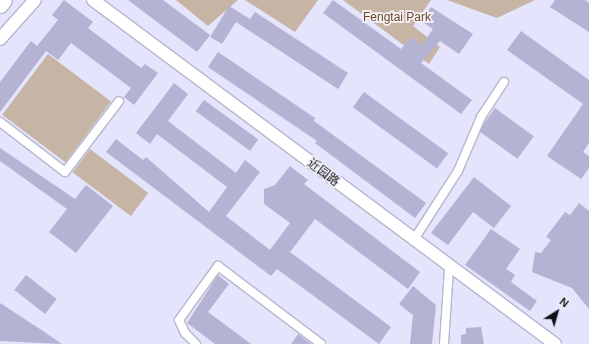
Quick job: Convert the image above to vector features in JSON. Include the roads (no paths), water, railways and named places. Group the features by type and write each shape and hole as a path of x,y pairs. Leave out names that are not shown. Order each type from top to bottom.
{"highway":[{"path":"0,5 4,0"}],"street":[{"path":"0,39 35,0"},
{"name":"近园路","path":"93,0 449,268 554,344"},
{"path":"413,241 458,171 481,117 504,82"},
{"path":"0,122 65,172 119,101"},
{"path":"196,344 179,320 218,266 321,344"},
{"path":"444,344 449,268"}],"park label":[{"name":"Fengtai Park","path":"397,18"}]}
